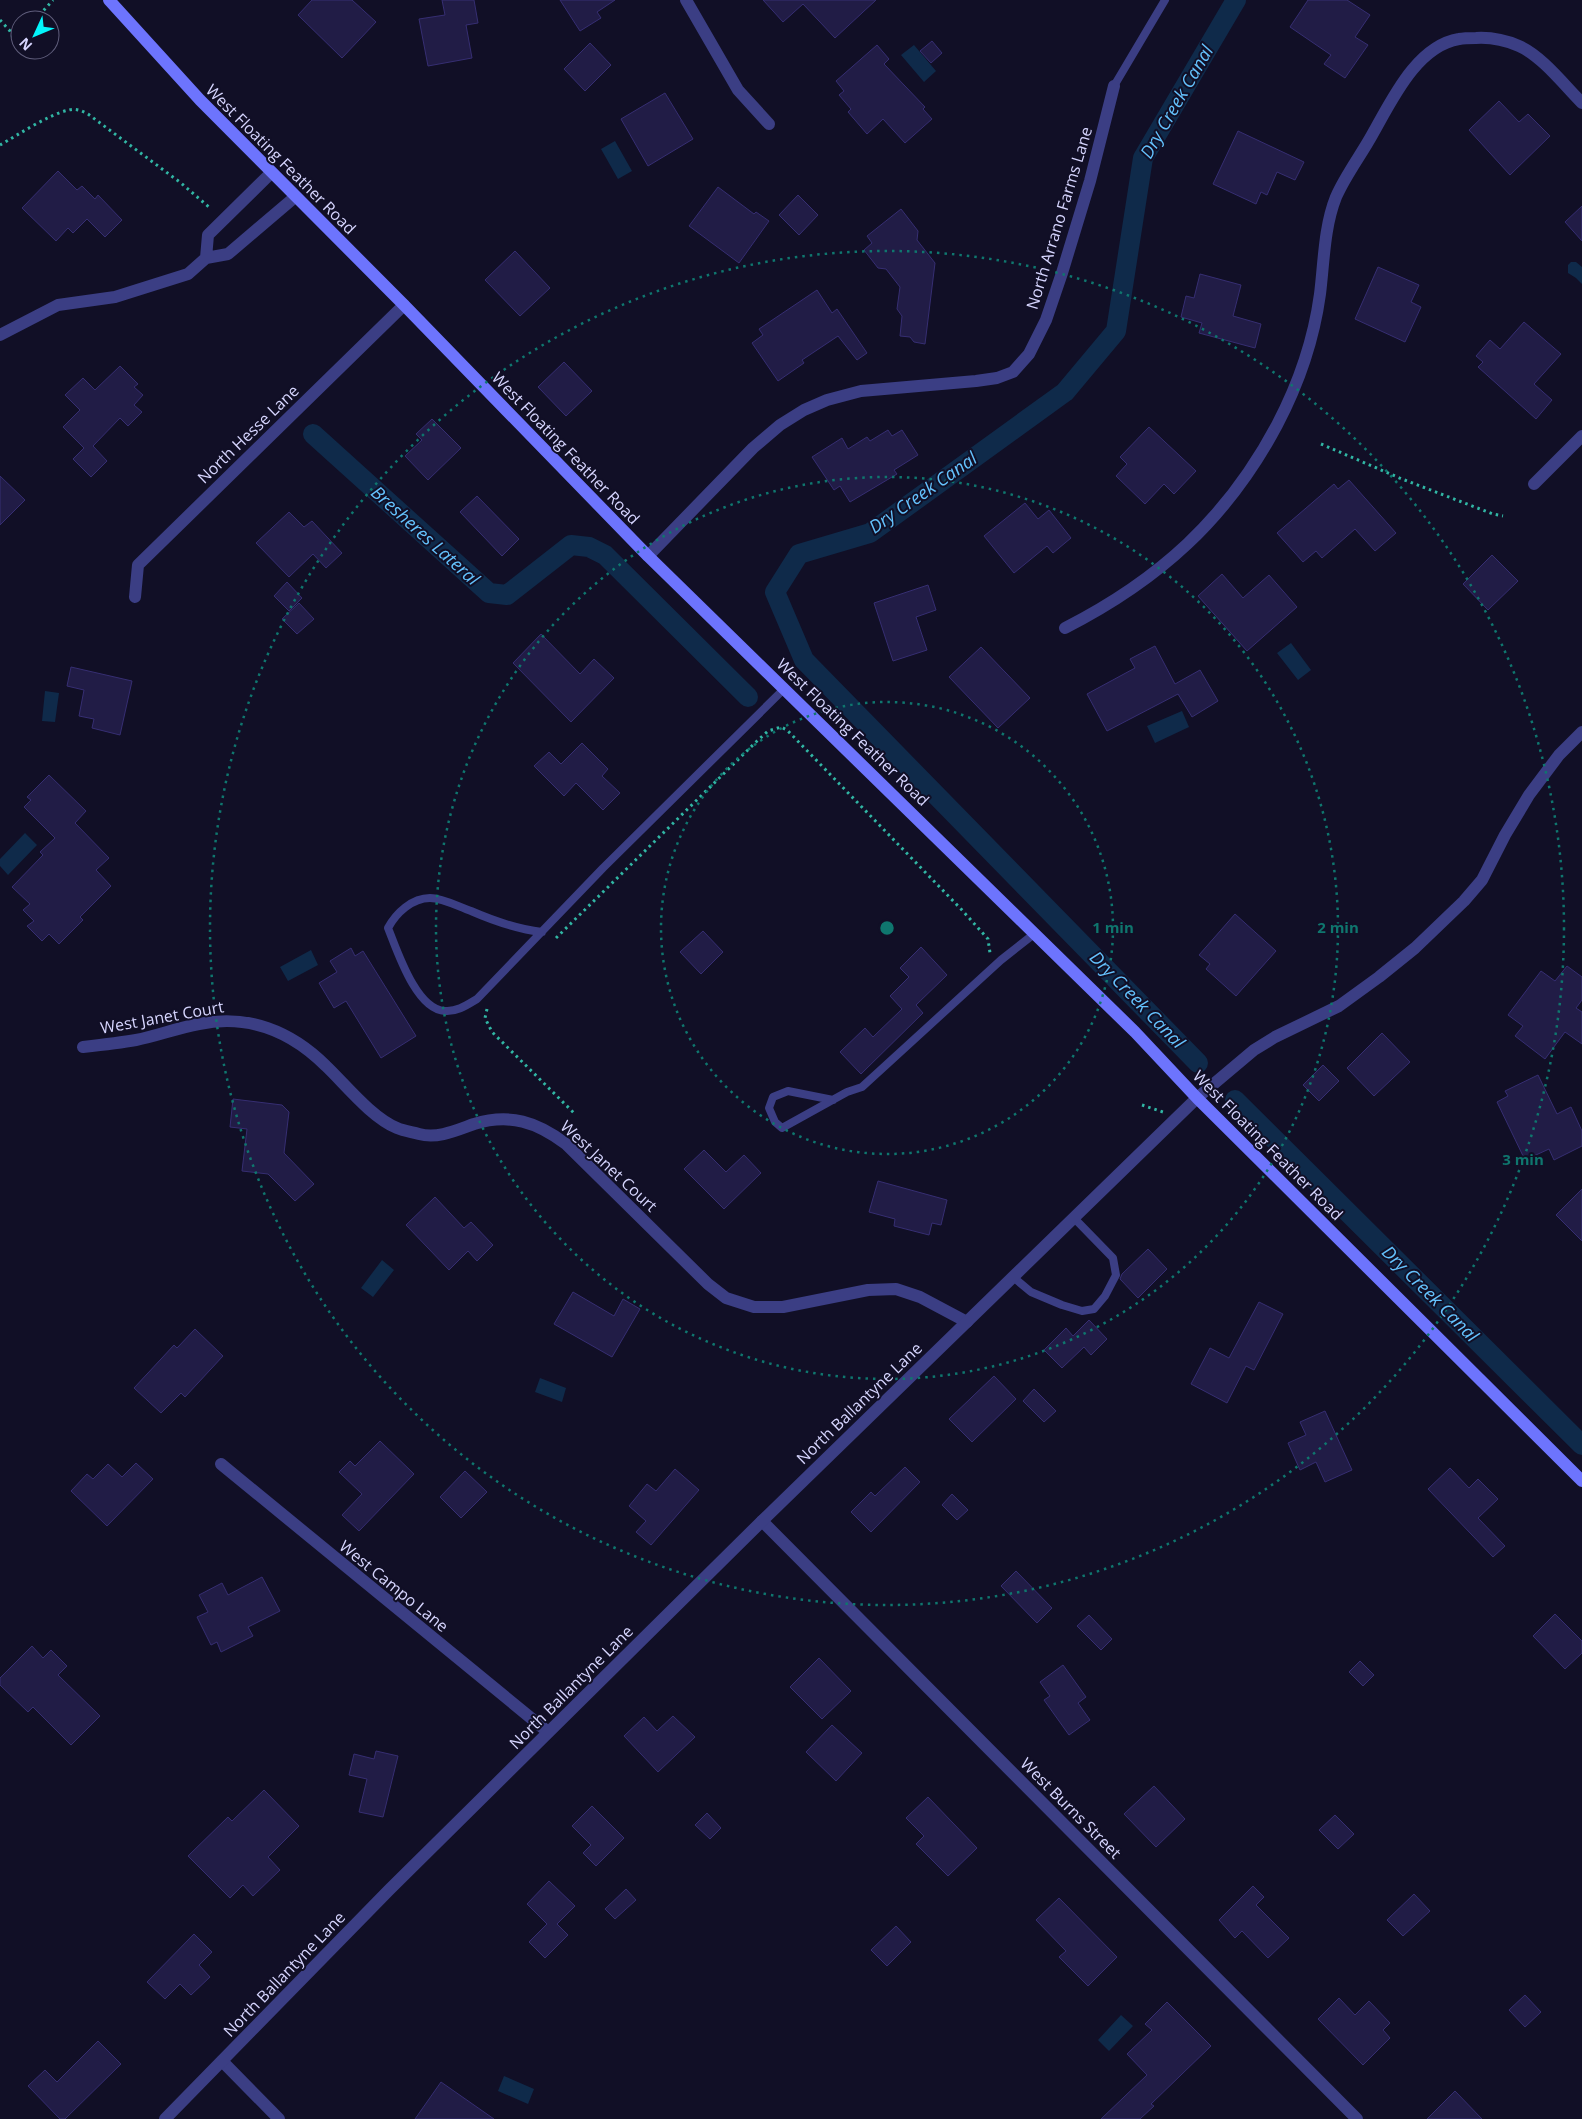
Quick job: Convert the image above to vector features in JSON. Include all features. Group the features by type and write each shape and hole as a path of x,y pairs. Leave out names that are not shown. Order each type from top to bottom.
{"main road":[{"name":"West Floating Feather Road","path":"109,0 200,100 404,305 648,556 1135,1032 1197,1098 1582,1481"}],"street":[{"path":"686,0 738,90 768,124"},
{"path":"1065,628 1120,598 1152,575 1193,539 1239,485 1278,422 1301,367 1318,305 1328,225 1337,197 1406,77 1429,52 1457,39 1496,37 1522,47 1539,60 1582,103"},
{"name":"North Arrano Farms Lane","path":"648,556 753,448 780,425 804,410 827,400 860,390 976,381 997,378 1013,372 1029,354 1046,320 1087,190 1114,86"},
{"path":"206,258 208,235 271,173"},
{"path":"0,335 58,305 116,297 188,274 206,258 228,254 295,197"},
{"name":"North Hesse Lane","path":"135,597 138,565 404,305"},
{"path":"1534,484 1582,436"},
{"name":"North Ballantyne Lane","path":"166,2119 389,1890 548,1732 1197,1098 1254,1050 1284,1032 1339,1006 1379,977 1429,935 1464,901 1482,880 1505,835 1529,795 1559,756 1582,732"},
{"name":"West Janet Court","path":"83,1047 136,1040 200,1024 230,1021 262,1026 277,1031 298,1042 318,1058 377,1115 397,1128 422,1135 449,1133 476,1124 500,1119 527,1122 548,1130 566,1144 708,1284 726,1298 754,1307 783,1306 868,1290 896,1290 920,1297 967,1322"},
{"name":"West Campo Lane","path":"221,1464 304,1534 548,1732"},
{"name":"West Burns Street","path":"762,1521 1356,2119"},
{"path":"222,2062 279,2119"}],"lane":[{"path":"1114,86 1165,0"},
{"path":"542,932 519,929 431,898 414,901 393,919 388,928 415,989 429,1004 443,1011 456,1010 477,1000 542,932 602,868 784,688"},
{"path":"833,1100 788,1091 772,1096 769,1108 775,1122 782,1128 833,1100 847,1092 862,1087 1001,960 1034,934"},
{"path":"1013,1277 1031,1292 1062,1305 1082,1311 1094,1308 1105,1296 1116,1276 1113,1258 1074,1218"}],"path":[{"path":"44,10 52,0"},
{"path":"0,20 10,31"},
{"path":"0,145 52,117 69,110 78,110 88,114 181,183 210,208"},
{"path":"1321,444 1418,486 1503,516"},
{"path":"550,944 756,742 768,731 781,727 988,939 990,959"},
{"path":"489,1005 485,1018 492,1032 575,1114"},
{"path":"1142,1106 1164,1112"}],"water":[{"path":"914,45 936,71 924,82 901,55"},
{"path":"615,141 632,171 618,179 601,149"},
{"path":"1571,262 1576,262 1582,267 1582,284 1568,273 1568,265"},
{"path":"1291,643 1311,670 1298,680 1277,653"},
{"path":"45,691 59,693 55,722 42,721"},
{"path":"1182,711 1189,727 1155,743 1147,726"},
{"path":"25,833 37,845 8,875 0,866 0,859"},
{"path":"311,950 318,965 288,981 280,967"},
{"path":"382,1260 394,1270 373,1297 361,1288"},
{"path":"540,1378 566,1388 562,1402 535,1392"},
{"path":"1121,2015 1133,2026 1109,2051 1098,2040"},
{"path":"504,2076 534,2089 528,2104 498,2091"}],"building":[{"path":"312,0 352,0 376,22 342,58 298,15"},
{"path":"442,0 474,0 478,23 466,25 472,58 428,66 419,19 445,15"},
{"path":"560,0 615,0 597,12 601,18 580,31"},
{"path":"763,0 876,0 835,38 803,4 783,22"},
{"path":"1308,0 1347,0 1370,15 1355,37 1368,45 1345,78 1324,64 1331,55 1290,27"},
{"path":"932,41 942,53 931,63 920,51"},
{"path":"590,43 611,65 585,91 564,69"},
{"path":"877,45 889,59 884,64 925,107 923,109 932,119 905,143 883,119 867,134 848,112 851,109 839,95 844,91 836,81"},
{"path":"665,93 693,139 648,166 621,119"},
{"path":"1499,101 1519,122 1528,114 1550,136 1510,175 1469,130"},
{"path":"1238,131 1304,162 1295,180 1277,172 1267,195 1261,192 1256,204 1213,184"},
{"path":"58,171 77,190 82,186 95,199 98,195 122,220 105,237 87,219 73,233 68,228 56,241 22,208"},
{"path":"718,187 754,214 756,212 769,221 739,263 689,226"},
{"path":"798,195 818,215 799,235 779,215"},
{"path":"1582,206 1582,241 1565,222"},
{"path":"901,209 918,231 917,240 935,263 925,344 914,342 910,337 900,336 902,316 897,309 900,287 886,269 878,268 864,250 872,243 867,236"},
{"path":"515,251 550,288 520,316 485,280"},
{"path":"1378,267 1419,285 1411,302 1421,307 1405,342 1355,319"},
{"path":"1200,274 1241,285 1233,316 1261,324 1255,348 1199,333 1202,323 1181,317 1186,296 1194,298"},
{"path":"817,290 832,313 837,309 867,353 857,360 838,336 802,360 804,363 778,381 752,343 763,335 759,329"},
{"path":"1524,322 1561,354 1534,384 1552,400 1536,419 1478,367 1483,362 1476,356 1490,340 1500,349"},
{"path":"564,362 592,391 566,416 538,387"},
{"path":"120,366 138,384 134,387 143,395 134,405 142,412 128,426 120,418 93,446 107,461 91,477 73,459 84,448 63,427 80,410 65,395 83,378 95,390"},
{"path":"432,419 461,448 428,480 405,456 422,440 416,434"},
{"path":"1149,427 1196,471 1174,494 1164,484 1145,504 1116,476 1127,464 1120,457"},
{"path":"888,430 892,436 902,430 918,455 894,470 897,474 850,502 840,486 834,490 812,457 842,438 848,449 867,437 870,441"},
{"path":"0,476 25,500 0,525"},
{"path":"1349,480 1396,533 1375,551 1355,529 1322,558 1316,551 1303,562 1277,533 1334,484 1338,489"},
{"path":"477,496 519,539 502,556 460,512"},
{"path":"1025,503 1038,519 1049,510 1071,538 1053,553 1047,546 1014,573 984,536"},
{"path":"289,512 304,527 312,521 342,553 326,568 313,554 289,577 256,543"},
{"path":"1492,555 1518,581 1488,610 1463,584"},
{"path":"1222,574 1243,598 1269,575 1297,607 1247,651 1198,596"},
{"path":"287,582 302,598 289,611 274,596"},
{"path":"928,585 936,610 916,617 927,650 893,661 874,603"},
{"path":"299,603 314,619 297,634 282,619"},
{"path":"541,634 580,674 594,659 614,678 571,722 513,663"},
{"path":"1155,646 1175,684 1200,670 1218,701 1192,717 1178,694 1107,731 1087,694 1135,668 1130,659"},
{"path":"981,647 1030,698 998,728 949,677"},
{"path":"71,667 132,681 120,735 92,728 94,719 79,716 84,690 67,686"},
{"path":"582,743 608,769 602,776 620,793 603,810 576,783 564,796 534,766 549,752 561,764"},
{"path":"49,775 86,811 75,823 109,858 96,870 111,886 80,917 83,920 59,944 49,934 42,941 27,926 34,921 23,910 30,904 12,887 43,855 40,852 55,838 24,807 31,800 27,797"},
{"path":"1235,914 1276,951 1236,996 1206,969 1210,964 1199,955"},
{"path":"703,931 723,952 701,974 680,952"},
{"path":"921,947 947,975 916,1005 923,1013 861,1074 840,1052 865,1028 873,1037 902,1009 890,996 909,977 900,968"},
{"path":"351,948 355,956 363,951 416,1036 381,1058 346,1001 334,1008 319,983 337,972 330,961"},
{"path":"1567,966 1582,977 1582,1000 1576,1008 1582,1012 1582,1044 1565,1032 1545,1059 1515,1036 1523,1026 1508,1015 1541,971 1555,981"},
{"path":"1382,1033 1410,1062 1374,1096 1347,1068"},
{"path":"1323,1065 1339,1081 1319,1101 1303,1085"},
{"path":"1538,1075 1557,1114 1571,1107 1582,1131 1582,1146 1554,1160 1549,1149 1525,1160 1497,1102 1508,1096 1505,1091"},
{"path":"233,1099 282,1105 289,1112 284,1153 314,1184 295,1201 268,1174 242,1171 247,1129 230,1127"},
{"path":"704,1150 726,1172 744,1155 761,1173 724,1209 684,1169"},
{"path":"878,1181 947,1200 941,1225 932,1223 929,1235 894,1226 895,1219 869,1212"},
{"path":"1582,1189 1582,1241 1556,1215"},
{"path":"435,1197 464,1228 471,1222 493,1245 477,1261 468,1251 449,1270 406,1225"},
{"path":"1148,1249 1167,1269 1138,1298 1120,1279 1122,1274"},
{"path":"573,1292 614,1316 623,1299 640,1309 612,1357 554,1324"},
{"path":"1259,1302 1283,1314 1254,1370 1246,1366 1227,1403 1191,1384 1210,1348 1229,1358"},
{"path":"1089,1320 1107,1339 1091,1355 1084,1347 1062,1368 1044,1350 1066,1328 1073,1336"},
{"path":"195,1329 223,1356 185,1397 181,1393 161,1413 134,1388 174,1345 177,1348"},
{"path":"994,1376 1016,1399 972,1442 949,1419"},
{"path":"1034,1389 1056,1411 1044,1422 1023,1401"},
{"path":"1325,1411 1352,1470 1325,1482 1316,1462 1300,1470 1288,1443 1306,1435 1300,1422"},
{"path":"380,1441 414,1474 359,1531 342,1515 362,1494 339,1472 350,1461 355,1466"},
{"path":"136,1463 153,1479 107,1526 71,1491 87,1474 93,1479 108,1464 122,1477"},
{"path":"905,1467 920,1482 871,1532 851,1512 871,1492 875,1496"},
{"path":"1450,1468 1469,1488 1478,1479 1498,1499 1478,1518 1505,1546 1493,1557 1428,1489"},
{"path":"675,1469 699,1490 651,1545 636,1532 646,1521 629,1506 647,1484 656,1491"},
{"path":"465,1471 487,1492 461,1518 440,1497"},
{"path":"952,1494 968,1510 957,1520 942,1505"},
{"path":"1016,1571 1052,1608 1037,1623 1001,1586"},
{"path":"262,1577 280,1611 248,1627 253,1636 221,1652 217,1642 211,1645 197,1617 208,1612 199,1595 222,1583 228,1595"},
{"path":"1555,1614 1582,1641 1582,1653 1565,1669 1533,1636"},
{"path":"1089,1615 1112,1639 1101,1650 1077,1626"},
{"path":"32,1646 43,1658 51,1650 67,1666 58,1675 100,1716 71,1745 33,1707 28,1712 0,1685 0,1678"},
{"path":"819,1658 851,1691 822,1719 790,1687"},
{"path":"1360,1661 1374,1675 1363,1686 1349,1672"},
{"path":"1063,1665 1086,1697 1078,1703 1090,1720 1069,1735 1044,1700 1050,1696 1040,1682"},
{"path":"673,1716 695,1737 658,1772 624,1736 644,1717 657,1731"},
{"path":"832,1725 862,1753 836,1781 806,1752"},
{"path":"376,1751 398,1756 383,1817 359,1812 367,1779 349,1775 354,1754 374,1759"},
{"path":"1154,1786 1185,1819 1156,1847 1124,1814"},
{"path":"264,1790 299,1826 268,1857 280,1870 253,1896 243,1885 230,1898 188,1856 228,1817 232,1821"},
{"path":"928,1797 977,1848 948,1876 916,1844 924,1836 906,1818"},
{"path":"592,1806 624,1838 596,1866 583,1853 591,1845 572,1826"},
{"path":"707,1813 721,1828 710,1839 695,1825"},
{"path":"1335,1815 1354,1834 1338,1849 1319,1830"},
{"path":"549,1881 575,1906 557,1924 568,1935 545,1958 529,1942 547,1924 527,1904"},
{"path":"1253,1886 1264,1897 1256,1905 1289,1938 1268,1958 1242,1931 1235,1938 1219,1920"},
{"path":"626,1889 636,1900 615,1919 605,1909"},
{"path":"1414,1894 1430,1911 1403,1936 1387,1920"},
{"path":"1059,1898 1117,1957 1088,1986 1059,1957 1066,1951 1036,1920"},
{"path":"896,1926 911,1942 887,1966 871,1950"},
{"path":"194,1934 212,1952 199,1965 210,1977 191,1995 180,1984 165,1999 147,1982"},
{"path":"1525,1995 1541,2012 1525,2027 1509,2010"},
{"path":"1339,1998 1355,2015 1369,2001 1390,2023 1383,2030 1390,2038 1363,2065 1318,2019"},
{"path":"1167,2002 1211,2046 1151,2104 1154,2106 1140,2119 1101,2119 1147,2075 1127,2054 1152,2030 1145,2024"},
{"path":"98,2041 121,2064 65,2119 60,2119 28,2086 45,2070 57,2082"},
{"path":"441,2082 494,2119 415,2119"},
{"path":"1455,2091 1482,2119 1427,2119"}],"waterway":[{"name":"Dry Creek Canal","path":"1198,1063 804,660 775,592 799,554 870,533 1065,392 1116,331 1143,158 1236,0"},
{"name":"Bresheres Lateral","path":"313,434 489,593 507,595 571,545 589,547 605,555 748,697"},
{"name":"Dry Creek Canal","path":"1235,1100 1582,1445"}]}
